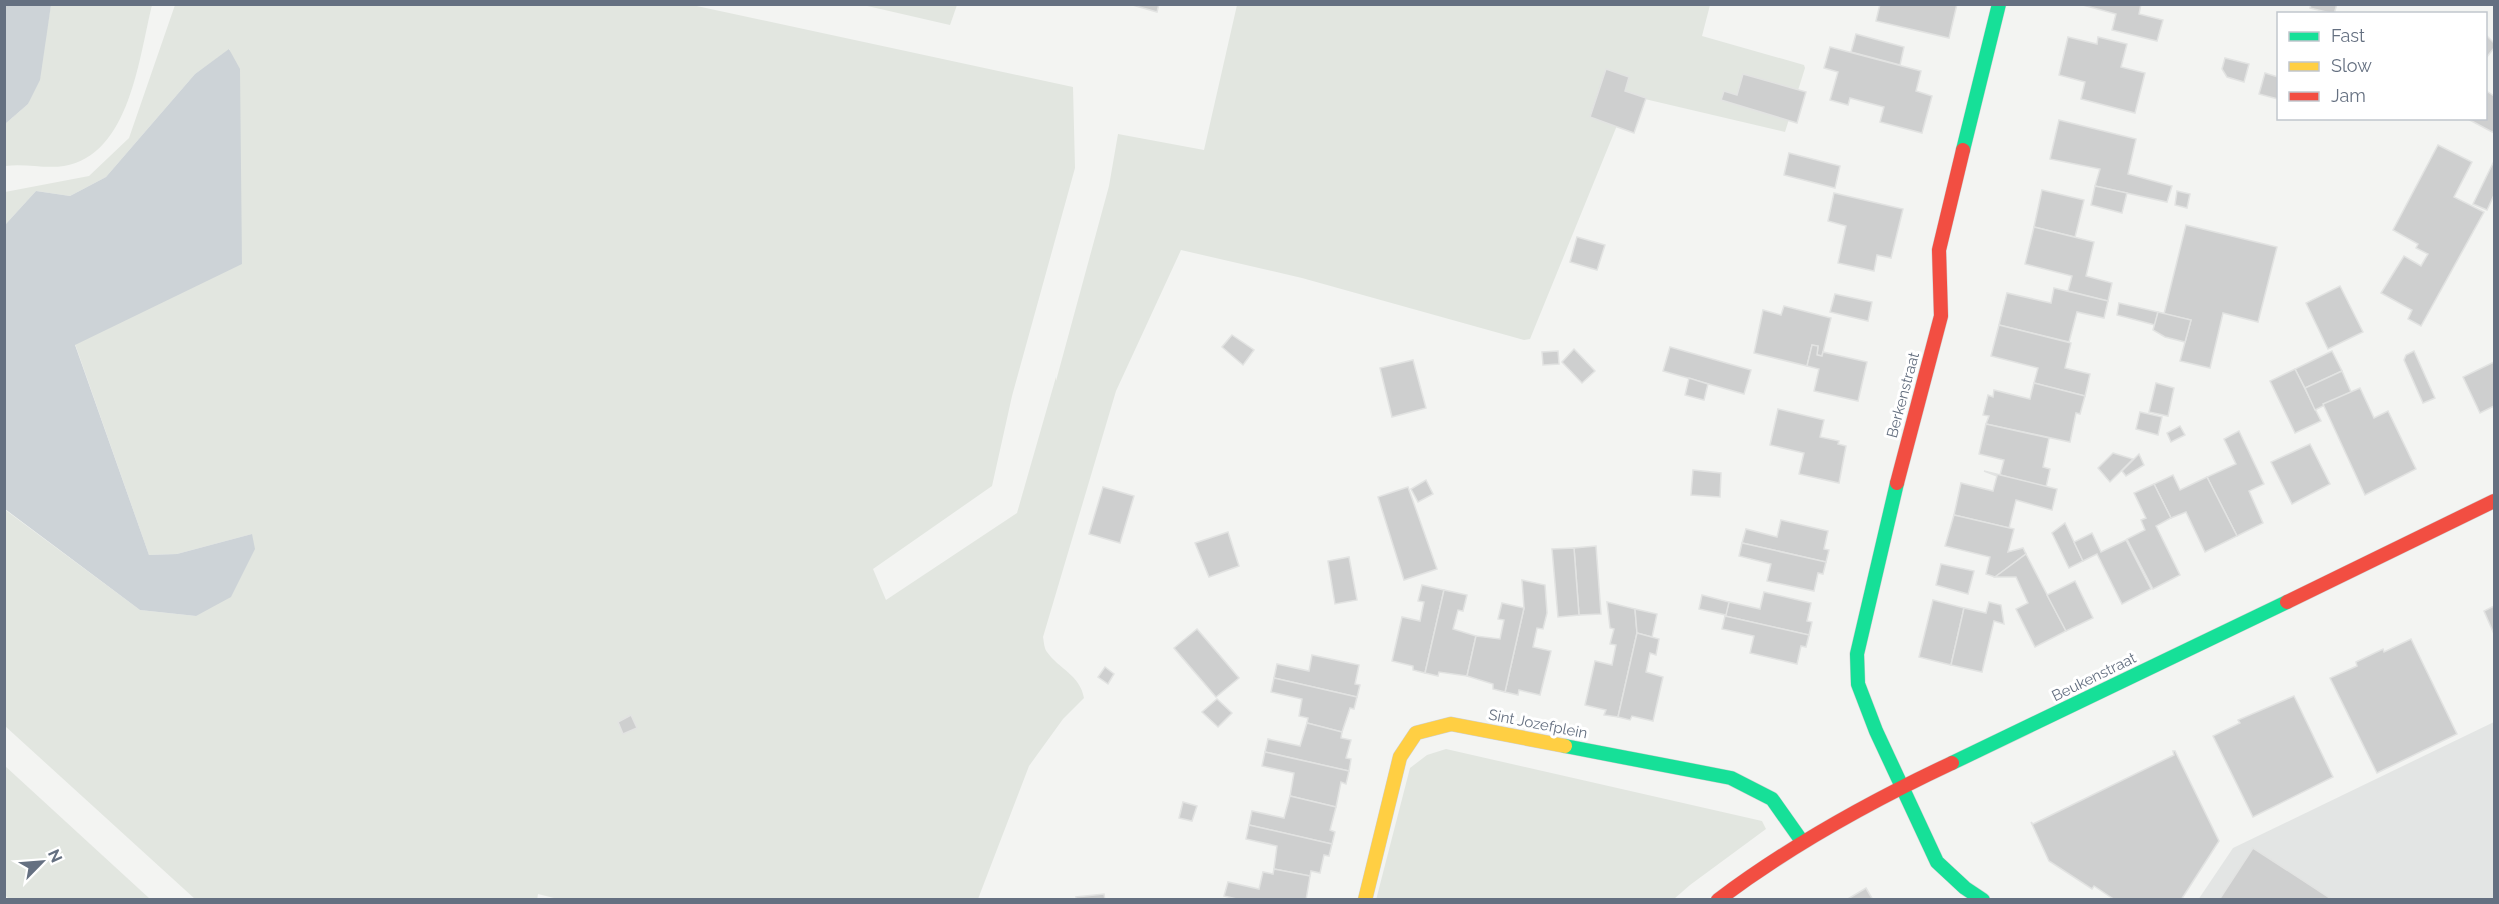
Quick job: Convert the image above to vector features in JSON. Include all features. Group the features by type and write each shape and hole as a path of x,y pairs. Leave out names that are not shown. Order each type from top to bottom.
{"street":[{"name":"Berkenstraat","path":"1983,900 1965,888 1937,862 1920,829 1903,786 1876,731 1858,684 1857,654 1890,508 1941,316 1939,249 1999,4"},
{"name":"Beukenstraat","path":"1718,900 1801,840 1903,786 2380,558 2494,501"},
{"name":"Sint Jozefplein","path":"1365,900 1400,757 1416,733 1450,724 1731,778 1772,799 1801,840"}],"shaded area":[{"path":"5,4 51,5 40,80 28,104 5,124"},
{"path":"957,4 950,25 863,5"},
{"path":"51,5 152,5 136,76 117,124 104,144 86,158 57,167 5,166 5,124 28,104 45,40"},
{"path":"175,5 692,5 1073,87 1075,168 1012,396 992,486 873,569 886,600 1017,513 1109,186 1118,134 1204,150 1237,5 1710,5 1702,36 1804,65 1805,68 1785,132 1632,96 1627,101 1530,339 1524,340 1302,278 1181,250 1116,391 1043,637 1047,652 1074,678 1084,698 1063,719 1029,766 978,899 562,900 538,894 537,900 195,899 5,726 4,509 140,610 196,616 252,534 177,554 149,555 75,344 242,263 230,49 195,74 106,177 70,196 36,191 5,225 5,192 89,176 129,138"},
{"path":"229,49 240,69 242,264 75,345 149,555 177,554 252,534 255,549 231,597 196,616 140,610 5,509 5,225 36,191 70,196 106,177 195,74"},
{"path":"2494,722 2494,899 2198,900 2233,848"},
{"path":"1446,749 1762,821 1766,829 1674,899 1376,900 1410,768 1427,755"},
{"path":"5,766 150,899 10,900 5,895"}],"building":[{"path":"1129,4 1159,4 1157,12"},
{"path":"1880,4 1957,4 1949,38 1876,21"},
{"path":"2079,4 2141,4 2139,14 2163,20 2157,41 2112,30 2116,14"},
{"path":"2311,4 2337,4 2335,12 2310,8"},
{"path":"1856,34 1904,47 1900,65 1851,52"},
{"path":"2487,36 2494,43 2494,48 2487,57"},
{"path":"2068,37 2097,44 2098,37 2127,44 2121,67 2145,73 2135,113 2081,99 2085,82 2059,75"},
{"path":"1830,47 1921,71 1916,91 1932,96 1922,133 1880,122 1884,107 1850,98 1848,105 1830,100 1838,72 1824,68"},
{"path":"2225,58 2249,64 2244,82 2227,77 2222,69"},
{"path":"1606,69 1629,77 1625,91 1646,98 1634,133 1590,117"},
{"path":"2265,73 2277,77 2277,99 2259,94"},
{"path":"1743,74 1806,92 1797,123 1721,100 1724,91 1737,95"},
{"path":"2487,93 2494,96 2494,133 2470,120 2487,120"},
{"path":"2059,120 2136,139 2128,174 2172,186 2167,202 2095,186 2100,169 2050,159"},
{"path":"2438,145 2472,162 2454,197 2484,212 2421,326 2408,319 2412,310 2381,293 2404,256 2421,266 2428,254 2416,248 2418,244 2393,230"},
{"path":"1789,153 1840,166 1835,188 1784,175"},
{"path":"2494,161 2494,195 2487,210 2473,204"},
{"path":"2095,186 2127,193 2122,213 2091,205"},
{"path":"2042,190 2084,200 2075,237 2034,227"},
{"path":"2177,191 2190,194 2187,208 2175,205"},
{"path":"1834,193 1903,209 1891,258 1877,255 1874,271 1838,263 1846,226 1828,221"},
{"path":"2186,225 2277,247 2258,322 2223,313 2210,368 2180,361 2191,320 2164,314"},
{"path":"2034,227 2094,242 2086,276 2112,283 2108,301 2068,291 2072,276 2025,264"},
{"path":"1577,237 1605,245 1597,270 1570,262"},
{"path":"2340,286 2363,332 2328,349 2306,303"},
{"path":"2054,288 2108,301 2104,318 2077,312 2069,342 1999,325 2007,293 2051,303"},
{"path":"1835,294 1872,302 1868,321 1830,312"},
{"path":"2119,303 2158,312 2155,325 2117,315"},
{"path":"1784,306 1831,318 1822,356 1817,355 1818,346 1812,345 1807,366 1754,353 1763,310 1781,315"},
{"path":"2158,312 2191,320 2185,342 2165,337 2153,330"},
{"path":"1999,325 2071,343 2065,368 2090,374 2085,396 2034,383 2038,368 1991,356"},
{"path":"1232,335 1254,350 1243,365 1222,347"},
{"path":"1812,345 1818,346 1817,355 1822,356 1823,352 1867,362 1858,401 1814,391 1819,369 1807,366"},
{"path":"1670,347 1751,370 1744,394 1663,371"},
{"path":"1574,349 1595,371 1582,383 1562,362"},
{"path":"1558,351 1559,364 1543,365 1542,352"},
{"path":"2332,351 2342,371 2305,388 2295,369"},
{"path":"2414,351 2435,398 2423,403 2404,360 2406,355"},
{"path":"1413,360 1426,408 1392,417 1380,368"},
{"path":"2494,362 2494,406 2480,413 2463,377"},
{"path":"2295,369 2321,421 2295,433 2270,381"},
{"path":"2342,371 2351,392 2315,410 2305,388"},
{"path":"1689,378 1708,384 1704,400 1685,395"},
{"path":"2034,383 2085,396 2080,414 2076,413 2070,442 1986,424 1989,416 1983,415 1988,395 1993,397 1994,390 2030,399"},
{"path":"2156,383 2174,388 2168,416 2149,412"},
{"path":"2360,388 2374,418 2388,411 2416,469 2365,495 2323,404"},
{"path":"1778,409 1824,420 1820,437 1839,441 1838,444 1846,446 1839,483 1799,474 1804,453 1770,445"},
{"path":"2140,412 2162,417 2158,435 2136,429"},
{"path":"1986,424 2049,438 2043,467 2050,469 2046,487 2000,475 2004,460 1979,454"},
{"path":"2180,426 2185,435 2171,442 2167,433"},
{"path":"2239,431 2264,484 2249,491 2263,523 2237,536 2207,477 2236,464 2224,439"},
{"path":"2310,444 2330,484 2292,504 2271,462"},
{"path":"2113,453 2133,459 2110,482 2098,468"},
{"path":"2139,454 2144,465 2126,476 2122,471"},
{"path":"1693,470 1721,473 1720,497 1691,495"},
{"path":"1984,471 2057,489 2052,510 2016,500 2009,528 1954,515 1961,483 1993,491 1997,476"},
{"path":"2173,475 2180,490 2207,477 2237,536 2205,552 2186,512 2171,518 2154,484"},
{"path":"1426,480 1433,494 1418,502 1411,489"},
{"path":"2154,484 2171,518 2156,526 2180,575 2153,589 2127,539 2145,530 2141,520 2146,518 2134,493"},
{"path":"1103,487 1134,496 1120,543 1089,534"},
{"path":"1408,487 1437,569 1404,580 1378,497"},
{"path":"1954,515 2014,529 2008,552 2023,548 2026,554 1995,577 1986,574 1990,557 1945,546"},
{"path":"1781,520 1828,531 1824,549 1829,550 1826,562 1742,543 1746,529 1777,537"},
{"path":"2065,523 2083,561 2069,568 2052,533"},
{"path":"1228,532 1239,566 1209,577 1195,543"},
{"path":"2092,533 2101,552 2126,540 2151,589 2122,604 2097,554 2083,561 2074,542"},
{"path":"1742,543 1826,562 1823,574 1818,573 1814,591 1767,581 1771,564 1739,556"},
{"path":"1596,546 1601,614 1579,615 1574,548"},
{"path":"1574,548 1579,615 1558,617 1552,549"},
{"path":"2026,554 2066,631 2035,647 2016,609 2028,603 2016,577 1995,577"},
{"path":"1349,557 1357,600 1335,604 1328,561"},
{"path":"1941,564 1974,571 1968,594 1936,585"},
{"path":"1522,580 1545,585 1547,613 1543,629 1537,628 1533,647 1551,651 1540,695 1519,690 1518,695 1505,692 1524,608"},
{"path":"2075,581 2093,618 2066,631 2047,595"},
{"path":"1422,585 1444,590 1425,673 1413,670 1413,666 1392,661 1402,617 1420,621 1424,602 1418,601"},
{"path":"1444,590 1467,595 1463,611 1458,610 1453,629 1476,636 1467,676 1439,672 1438,676 1425,673"},
{"path":"1764,592 1811,603 1807,621 1812,622 1809,635 1725,616 1729,602 1760,609"},
{"path":"1702,595 1729,602 1726,615 1699,609"},
{"path":"1933,600 1964,608 1951,665 1919,657"},
{"path":"1607,602 1635,609 1637,633 1618,717 1604,715 1606,710 1585,705 1595,661 1612,665 1616,645 1610,644 1614,629 1610,628"},
{"path":"1989,602 2001,605 2004,624 1994,621 1982,672 1951,665 1964,608 1986,613"},
{"path":"1502,603 1524,608 1505,692 1493,689 1493,684 1467,676 1476,636 1500,639 1504,620 1498,619"},
{"path":"2494,606 2494,634 2484,611"},
{"path":"1635,609 1657,614 1652,637 1637,633"},
{"path":"1725,616 1809,635 1806,647 1801,646 1797,664 1750,653 1754,636 1722,629"},
{"path":"1197,629 1239,678 1216,697 1174,648"},
{"path":"1637,633 1659,639 1656,655 1650,653 1646,672 1663,677 1653,721 1632,716 1630,720 1618,717"},
{"path":"2411,639 2457,734 2377,773 2330,678 2357,666 2356,662 2383,649 2384,652"},
{"path":"1312,655 1359,665 1355,684 1360,685 1357,697 1274,678 1277,664 1309,671"},
{"path":"1105,667 1114,674 1108,684 1098,677"},
{"path":"1274,678 1357,697 1354,709 1350,708 1342,732 1307,723 1308,718 1299,716 1302,699 1271,692"},
{"path":"2294,696 2333,777 2253,817 2213,736 2240,723 2238,720"},
{"path":"1217,699 1232,713 1218,727 1202,712"},
{"path":"631,715 637,728 623,734 618,722"},
{"path":"1307,723 1342,732 1341,738 1351,740 1346,758 1351,759 1349,771 1265,752 1268,739 1300,746"},
{"path":"2173,751 2219,841 2181,900 2115,900 2094,886 2092,889 2049,861 2031,822 2033,824 2174,755"},
{"path":"1265,752 1349,771 1346,784 1341,782 1336,807 1290,796 1294,773 1262,766"},
{"path":"1290,796 1336,807 1330,830 1335,832 1332,844 1249,825 1252,811 1284,818"},
{"path":"1183,802 1197,806 1192,821 1179,818"},
{"path":"1249,825 1332,844 1329,856 1324,855 1320,873 1311,871 1310,876 1274,869 1277,846 1246,839"},
{"path":"2253,848 2333,900 2219,900"},
{"path":"1274,869 1310,876 1306,900 1241,900 1224,896 1228,882 1259,889 1263,872 1273,874"},
{"path":"1866,888 1873,900 1846,900"},
{"path":"1104,894 1105,900 1077,900 1076,897"}],"traffic: fast":[{"path":"1963,150 1999,4"},
{"path":"1897,483 1857,654 1858,684 1876,731 1937,862 1965,888 1983,900"},
{"path":"1952,763 2287,602"},
{"path":"1565,746 1731,778 1772,799 1801,840"}],"traffic: slow":[{"path":"1365,900 1400,757 1416,733 1451,724 1565,746"}],"traffic: jam":[{"path":"1897,483 1941,316 1939,250 1963,150"},
{"path":"2287,602 2494,501"},
{"path":"1718,900 1774,861 1831,826 1952,763"}]}
